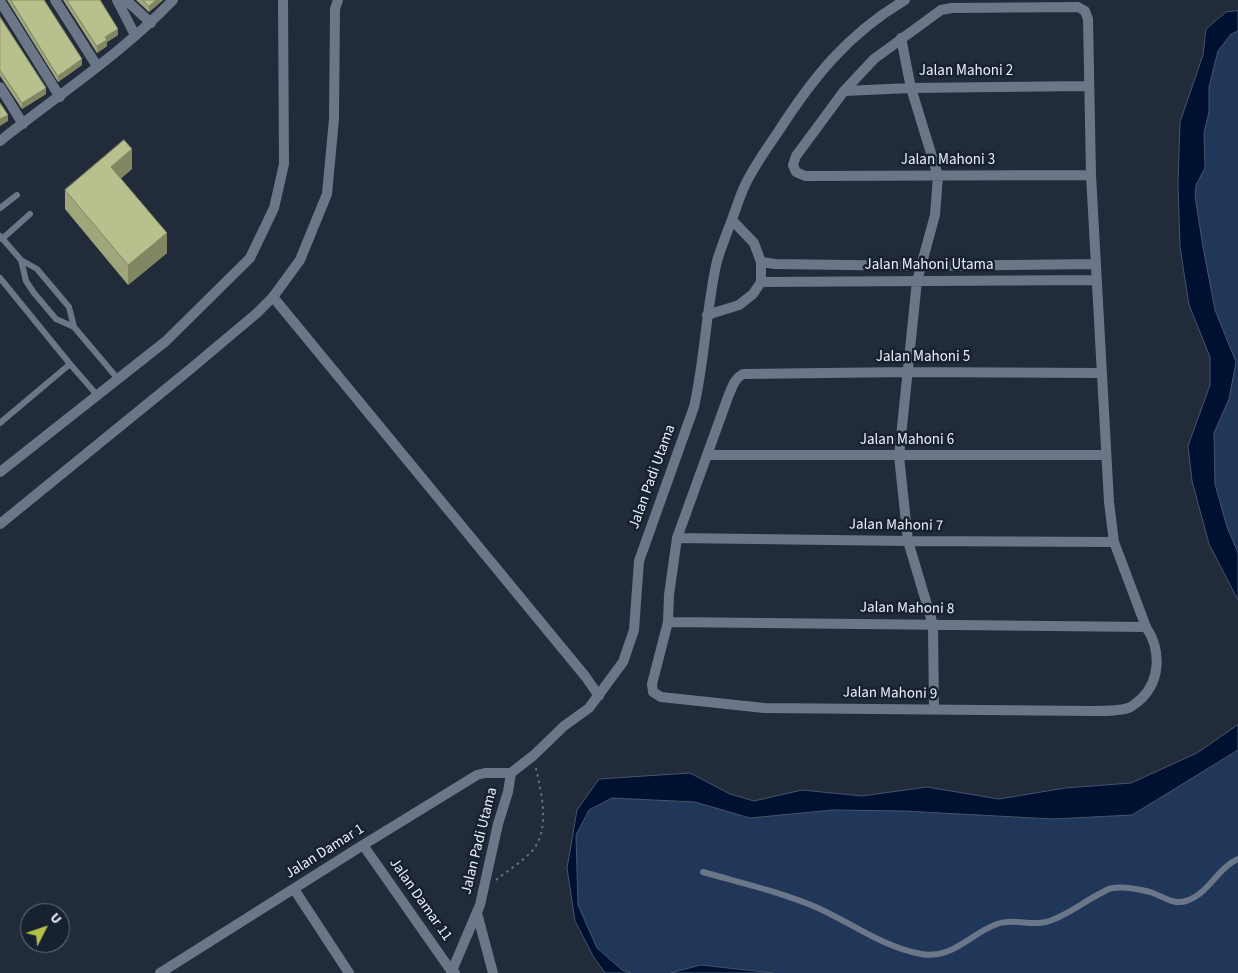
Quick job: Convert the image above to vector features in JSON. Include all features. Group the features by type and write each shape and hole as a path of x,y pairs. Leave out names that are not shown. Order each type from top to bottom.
{"street":[{"path":"55,0 97,66"},
{"path":"117,0 135,36"},
{"path":"126,0 151,23"},
{"path":"0,141 60,97 151,23 173,0"},
{"path":"0,472 166,341 250,258 274,208 284,164 282,0"},
{"path":"0,524 257,313 272,297 300,260 327,194 334,119 335,9 338,0"},
{"name":"Jalan Padi Utama","path":"453,973 477,913 498,824 508,792 511,773 534,755 564,726 589,708 623,662 634,630 639,562 694,407 718,259 745,184 813,81 835,55 887,11 905,0"},
{"path":"0,1 60,97"},
{"path":"844,91 874,59 941,10 952,8 1078,7 1085,11 1088,19 1091,175 1109,502 1114,542 1146,627"},
{"path":"901,38 911,88 938,176 935,215 917,281 899,456 908,541 933,625 934,710"},
{"name":"Jalan Mahoni 2","path":"844,91 911,88 1088,86"},
{"path":"0,87 23,124"},
{"name":"Jalan Mahoni 3","path":"844,91 796,156 793,165 796,172 805,176 1091,175"},
{"path":"708,315 739,305 753,294 761,282 762,262 754,244 732,220"},
{"name":"Jalan Mahoni Utama","path":"762,262 775,264 922,266 1096,264"},
{"name":"Jalan Mahoni Utama","path":"761,282 1097,280"},
{"path":"272,297 585,676 599,696"},
{"name":"Jalan Mahoni 5","path":"708,455 735,381 743,374 907,372 1102,373"},
{"path":"668,622 668,595 677,538 708,455"},
{"name":"Jalan Mahoni 6","path":"708,455 1106,455"},
{"name":"Jalan Mahoni 7","path":"677,538 1114,542"},
{"name":"Jalan Mahoni 8","path":"668,622 1146,627"},
{"name":"Jalan Mahoni 9","path":"668,622 652,684 653,692 661,697 764,708 934,710 1093,711 1128,708 1146,694 1154,680 1157,669 1154,644 1146,627"},
{"name":"Jalan Damar 1","path":"160,973 363,845 477,776 511,773"},
{"name":"Jalan Damar 11","path":"363,845 453,973"},
{"path":"294,889 345,971"},
{"path":"477,913 493,973"}],"lane":[{"path":"0,208 17,195"},
{"path":"30,214 1,237 21,260 37,269 69,307 74,327"},
{"path":"21,260 26,281 34,293 56,319 74,327 118,379"},
{"path":"0,278 97,395"},
{"path":"0,423 70,364"},
{"path":"702,872 789,897 818,908 898,948 924,954 942,953 961,945 997,924 1012,921 1044,923 1111,888 1128,887 1152,893 1172,902 1186,901 1202,893 1227,866 1238,859"}],"path":[{"path":"483,889 533,850 539,838 543,822 542,797 534,755"}],"shaded area":[{"path":"1238,11 1238,31 1231,34 1218,51 1209,87 1209,112 1204,133 1205,168 1196,185 1195,196 1215,310 1236,362 1229,399 1214,433 1215,484 1227,527 1238,553 1238,600 1209,544 1192,481 1188,446 1210,385 1210,357 1189,305 1180,247 1178,184 1180,122 1203,55 1206,29 1226,12"},
{"path":"1238,31 1238,553 1227,527 1215,484 1214,433 1229,399 1236,362 1215,310 1195,196 1196,185 1205,168 1204,133 1209,112 1209,87 1218,51 1231,34"},
{"path":"1238,725 1238,750 1132,815 1053,819 904,811 833,810 750,818 695,802 612,798 589,810 576,835 578,905 597,948 622,970 631,973 605,973 593,956 575,921 567,868 577,810 599,779 690,773 730,794 754,801 802,790 862,796 927,787 999,799 1065,788 1131,783 1197,753"},
{"path":"1238,750 1238,973 773,973 701,965 671,973 631,973 622,970 597,948 578,905 576,835 589,810 612,798 695,802 751,818 833,810 904,811 1053,819 1132,815"},
{"path":"701,965 773,973 671,973"}],"building":[{"path":"11,0 44,0 82,59 58,76"},
{"path":"67,0 100,0 118,29 105,37 107,40 97,46"},
{"path":"143,0 156,0 149,6"},
{"path":"0,17 46,88 22,103 0,70"},
{"path":"0,103 8,115 0,119"},
{"path":"124,140 132,149 111,167 167,233 128,265 65,190"}]}
